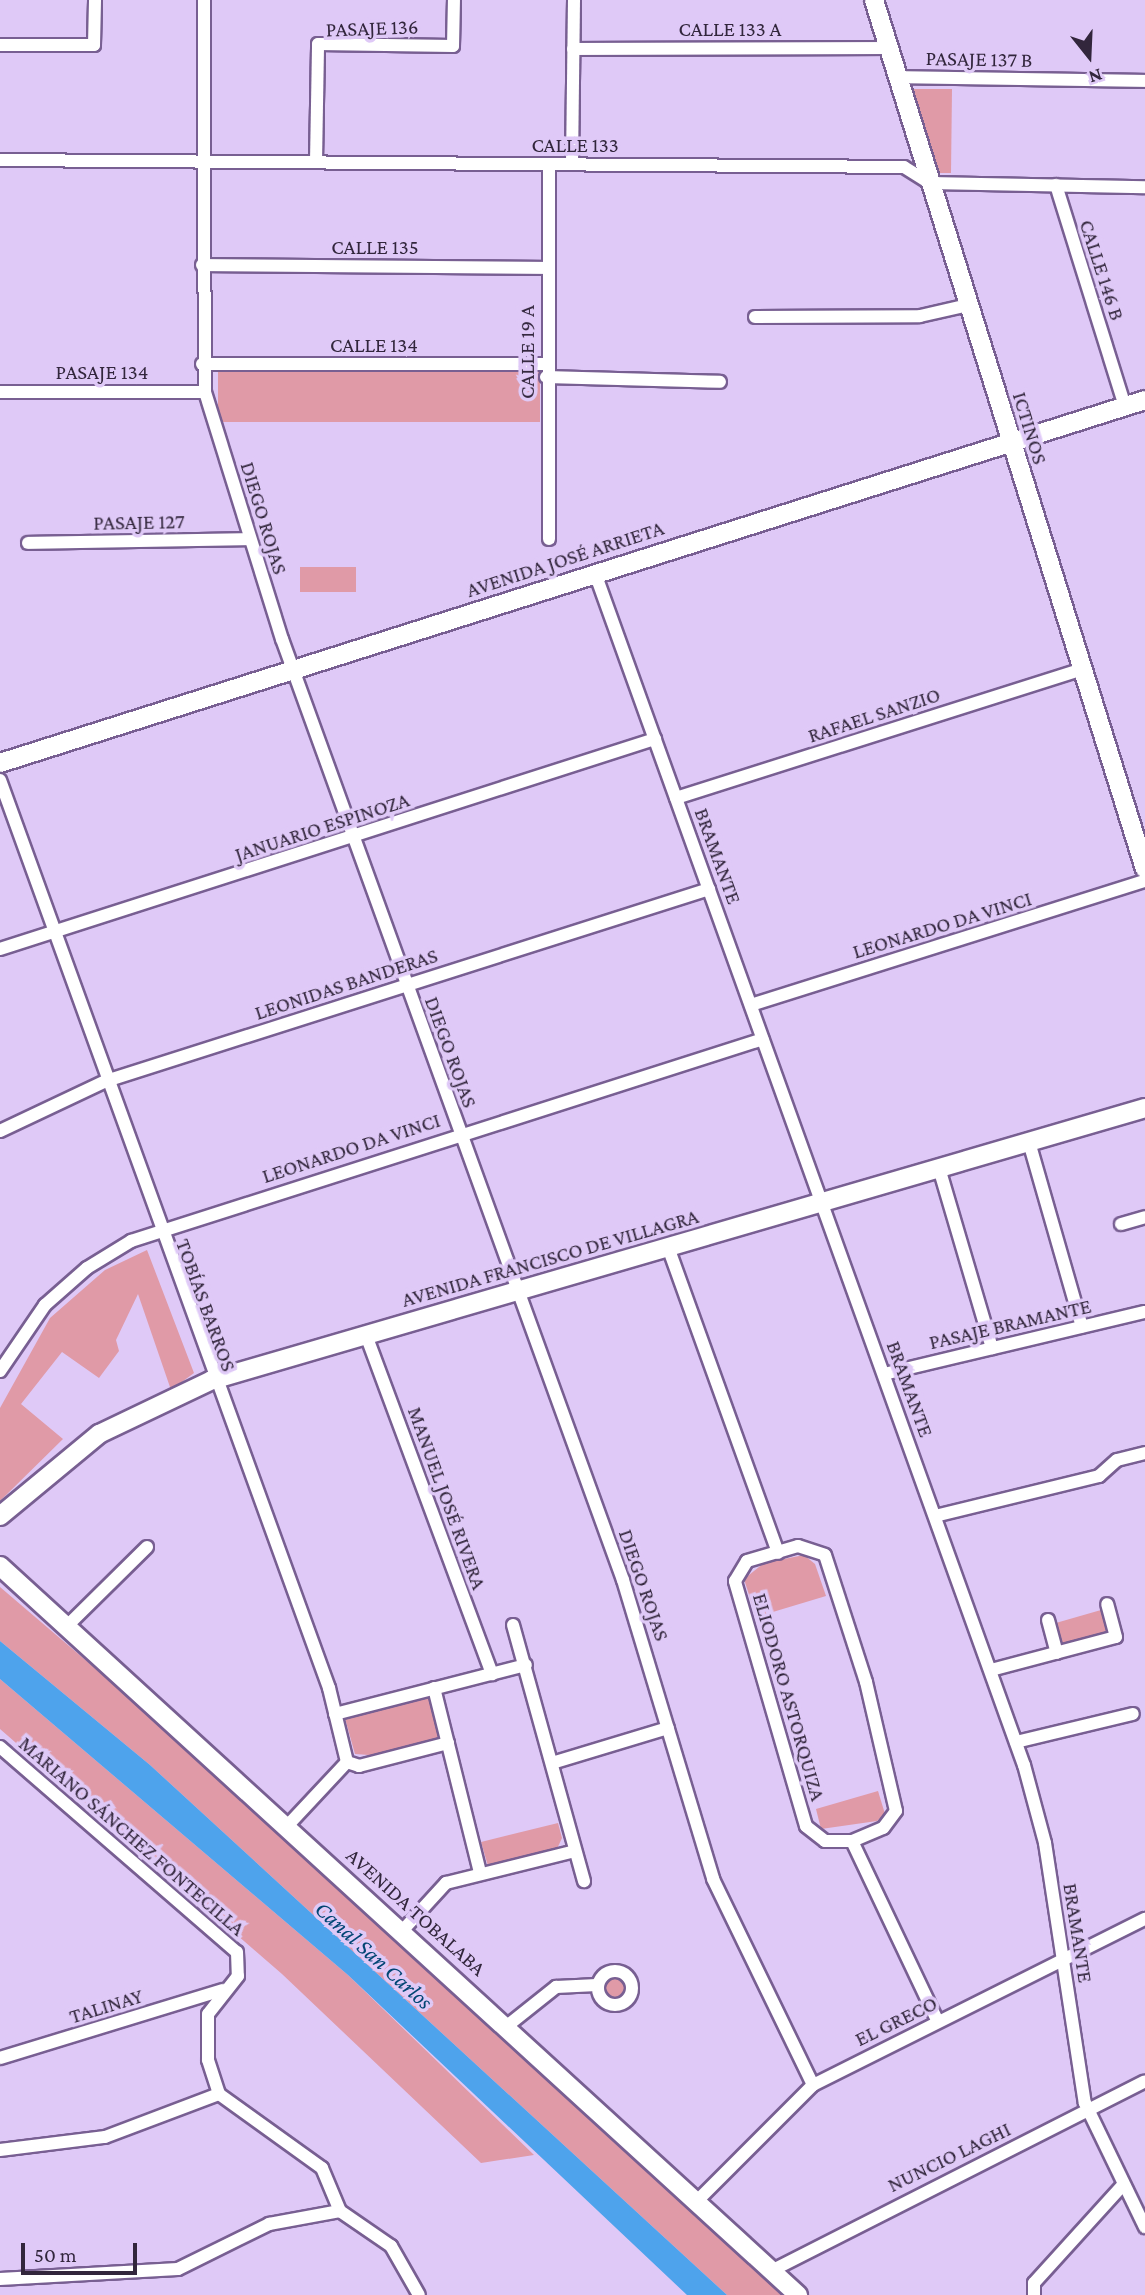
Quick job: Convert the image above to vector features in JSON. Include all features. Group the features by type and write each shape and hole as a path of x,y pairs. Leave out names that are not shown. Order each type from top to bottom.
{"main road":[{"name":"ICTINOS","path":"874,0 1145,869"},
{"name":"AVENIDA JOSÉ ARRIETA","path":"0,762 1145,400"},
{"name":"AVENIDA FRANCISCO DE VILLAGRA","path":"0,1516 99,1434 212,1380 1145,1108"},
{"name":"AVENIDA TOBALABA","path":"0,1566 288,1825 798,2295"}],"street":[{"path":"0,45 94,45 95,0"},
{"name":"DIEGO ROJAS","path":"204,0 202,364 205,392 293,669 516,1291 623,1580 721,1899 813,2085"},
{"name":"PASAJE 136","path":"316,162 318,44 453,46 454,0"},
{"path":"572,164 574,0"},
{"name":"CALLE 133 A","path":"573,49 887,48"},
{"name":"PASAJE 137 B","path":"896,77 1145,81"},
{"name":"CALLE 133","path":"0,160 904,167 930,183 1145,187"},
{"name":"CALLE 19 A","path":"549,539 546,371 550,164"},
{"name":"CALLE 146 B","path":"1056,185 1125,406"},
{"name":"CALLE 135","path":"202,265 548,268"},
{"path":"755,317 920,316 968,305"},
{"name":"CALLE 134","path":"202,364 546,371 720,382"},
{"name":"PASAJE 134","path":"0,392 205,392"},
{"name":"PASAJE 127","path":"28,543 250,539"},
{"name":"BRAMANTE","path":"596,573 1016,1742 1040,1816 1087,2110 1145,2227"},
{"name":"RAFAEL SANZIO","path":"676,798 1082,669"},
{"name":"JANUARIO ESPINOZA","path":"0,950 655,739"},
{"name":"TOBÍAS BARROS","path":"0,780 212,1380 315,1644 347,1762"},
{"name":"LEONARDO DA VINCI","path":"751,1005 1145,881"},
{"name":"LEONIDAS BANDERAS","path":"0,1131 106,1081 709,889"},
{"name":"LEONARDO DA VINCI","path":"1,1364 35,1317 67,1285 107,1254 158,1229 763,1039"},
{"path":"1029,1142 1082,1327"},
{"path":"939,1168 992,1348"},
{"path":"1121,1224 1145,1217"},
{"path":"668,1247 778,1553"},
{"name":"PASAJE BRAMANTE","path":"884,1374 1145,1312"},
{"name":"MANUEL JOSÉ RIVERA","path":"366,1335 492,1674"},
{"path":"935,1516 1099,1476 1117,1461 1145,1453"},
{"name":"ELIODORO ASTORQUIZA","path":"798,1546 825,1555 866,1682 896,1811 883,1828 852,1841 825,1842 806,1826 736,1581 747,1561 778,1553 798,1546"},
{"path":"68,1625 147,1547"},
{"path":"991,1670 1116,1637 1107,1604"},
{"path":"1048,1620 1057,1653"},
{"path":"513,1625 584,1881"},
{"path":"335,1714 526,1665"},
{"path":"434,1688 480,1873"},
{"path":"1016,1742 1133,1714"},
{"path":"552,1763 668,1728"},
{"path":"288,1825 347,1762 359,1766 448,1743"},
{"name":"MARIANO SÁNCHEZ FONTECILLA","path":"0,1747 233,1946 240,1970 223,1990"},
{"path":"852,1841 938,2022"},
{"path":"402,1930 446,1883 575,1851"},
{"name":"EL GRECO","path":"695,2202 813,2085 1145,1919"},
{"path":"507,2026 556,1987 597,1985"},
{"path":"223,1990 208,2014 208,2060 219,2094 322,2168 340,2211 391,2246 419,2295"},
{"name":"TALINAY","path":"0,2059 223,1990"},
{"name":"NUNCIO LAGHI","path":"771,2271 1145,2081"},
{"path":"0,2150 105,2137 219,2094"},
{"path":"1034,2295 1034,2283 1123,2185"},
{"path":"0,2278 178,2269 269,2224 340,2211"}],"shaded area":[{"path":"905,89 952,89 951,173 935,173"},
{"path":"218,367 540,367 540,422 218,422"},
{"path":"300,567 356,567 356,592 300,592"},
{"path":"147,1250 194,1373 171,1390 138,1294 116,1340 119,1351 99,1378 62,1352 21,1404 63,1439 0,1501 0,1408 50,1318 105,1270"},
{"path":"804,1555 815,1564 826,1596 756,1617 744,1579 764,1563"},
{"path":"0,1587 281,1827 674,2196 789,2295 727,2295 150,1765 0,1641"},
{"path":"1101,1610 1108,1635 1063,1648 1056,1623"},
{"path":"0,1679 348,1975 534,2155 481,2163 282,1974 0,1729"},
{"path":"431,1696 442,1737 383,1756 355,1754 344,1715"},
{"path":"878,1791 885,1814 877,1821 821,1829 816,1809"},
{"path":"558,1823 562,1838 556,1851 488,1866 481,1842"},
{"path":"613,1976 622,1980 626,1989 622,1998 613,2002 604,1998 600,1989 604,1980"}],"water":[{"path":"0,1641 150,1765 727,2295 687,2295 348,1975 0,1679"}],"water label":[{"name":"Canal San Carlos","path":"374,1955"}]}
